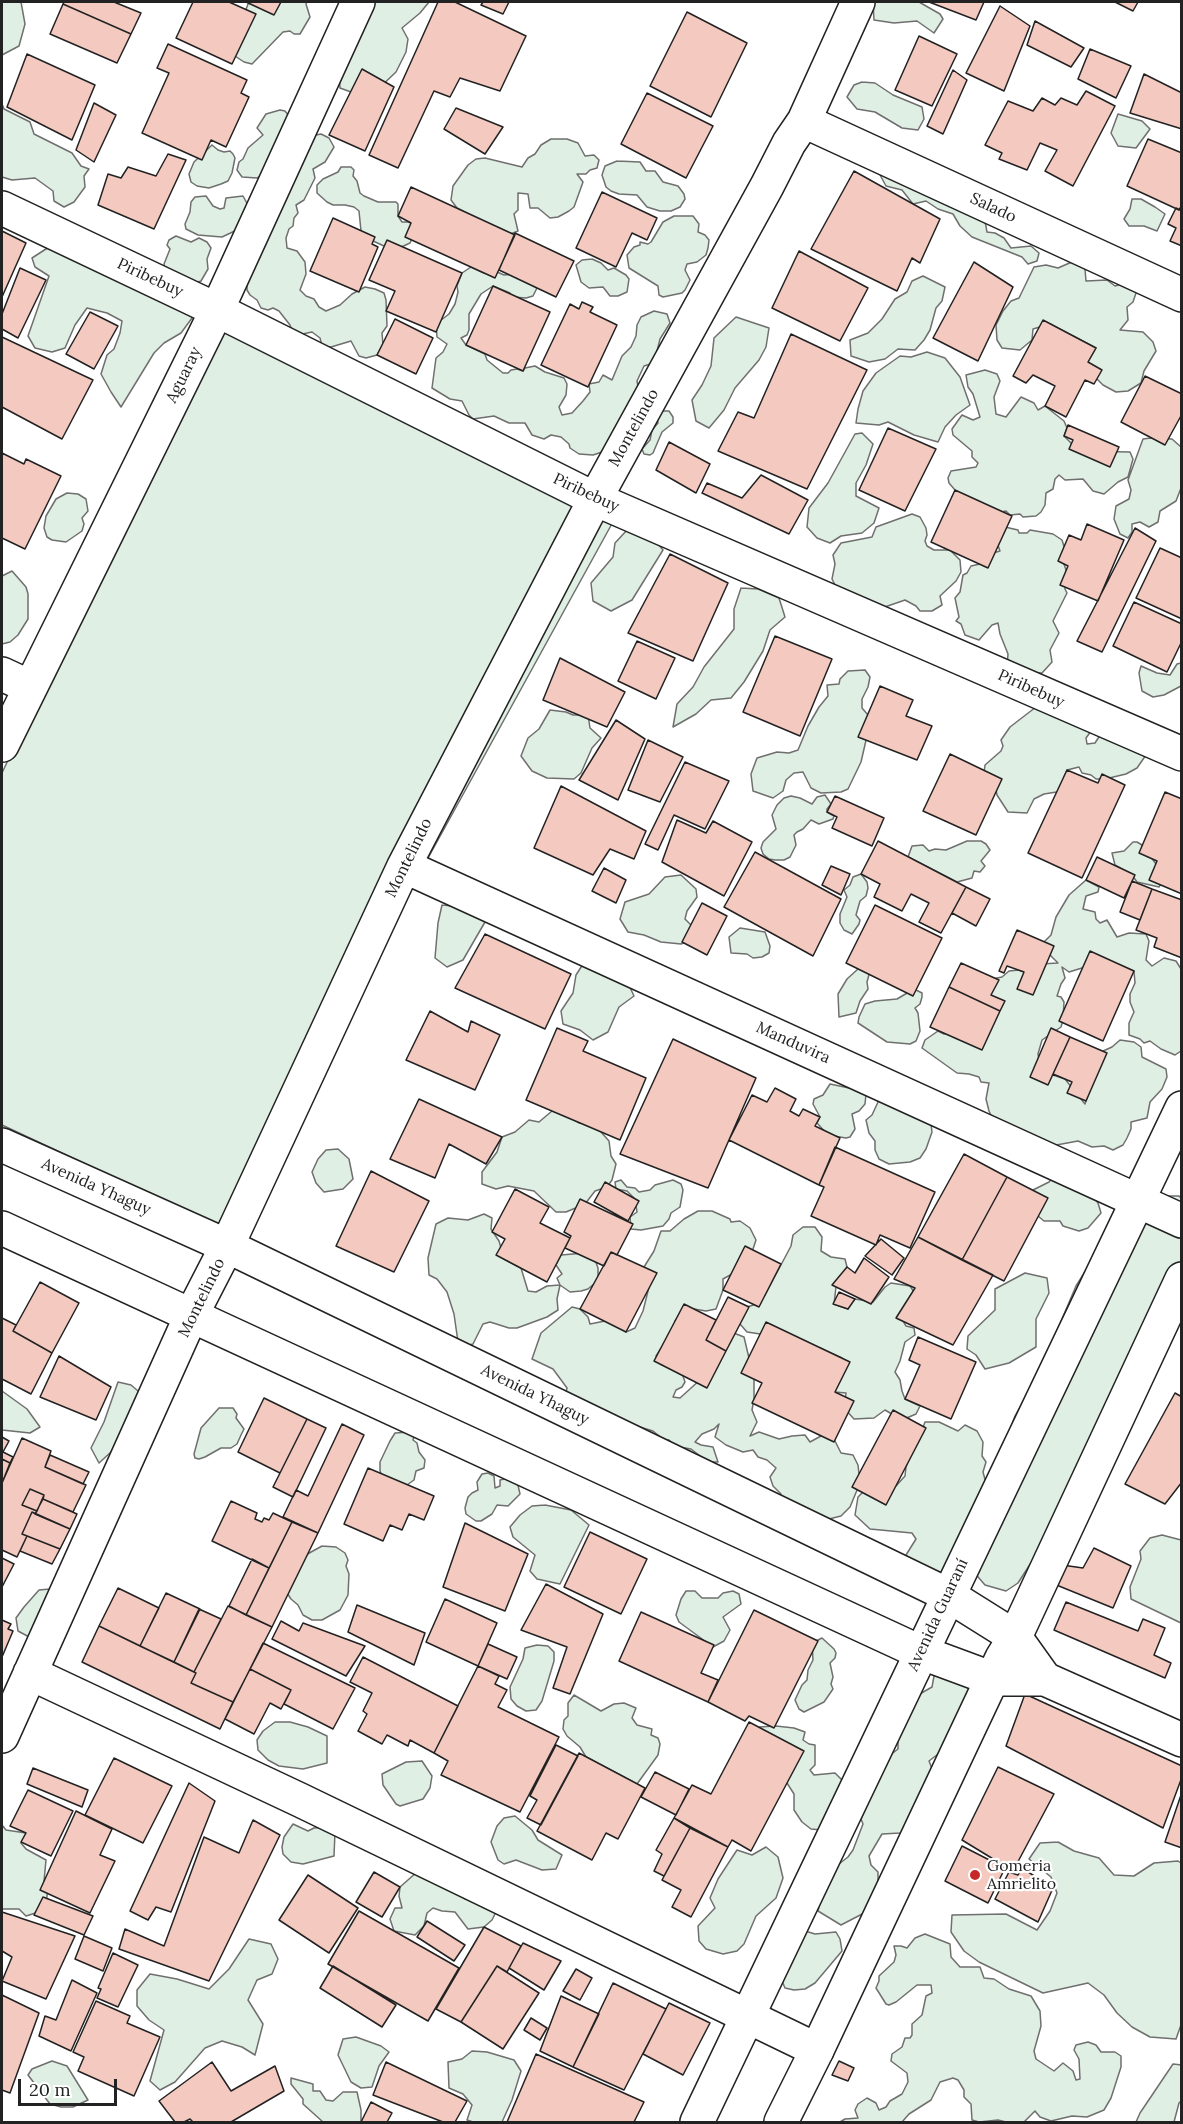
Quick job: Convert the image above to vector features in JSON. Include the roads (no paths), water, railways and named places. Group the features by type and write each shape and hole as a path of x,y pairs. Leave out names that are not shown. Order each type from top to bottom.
{"street":[{"name":"Aguaray","path":"2,745 16,680 217,310 358,2"},
{"name":"Montelindo","path":"2,1736 191,1316 227,1246 404,866 595,499 762,197 789,143 804,121 858,2"},
{"name":"Salado","path":"804,121 1182,295"},
{"name":"Piribebuy","path":"2,208 217,310 595,499 1182,754"},
{"name":"Manduvira","path":"404,866 1182,1221"},
{"name":"Avenida Guaraní","path":"697,2122 1182,1108"},
{"name":"Avenida Yhaguy","path":"2,1145 227,1246 948,1595 1015,1637 1045,1679"},
{"path":"2,1228 921,1652 993,1679 1045,1679 1182,1740"},
{"path":"781,2122 1015,1637 1182,1279"},
{"path":"30,1673 300,1800 817,2050"}],"place":[{"name":"Gomeria Amrielito","path":"975,1875"}]}
